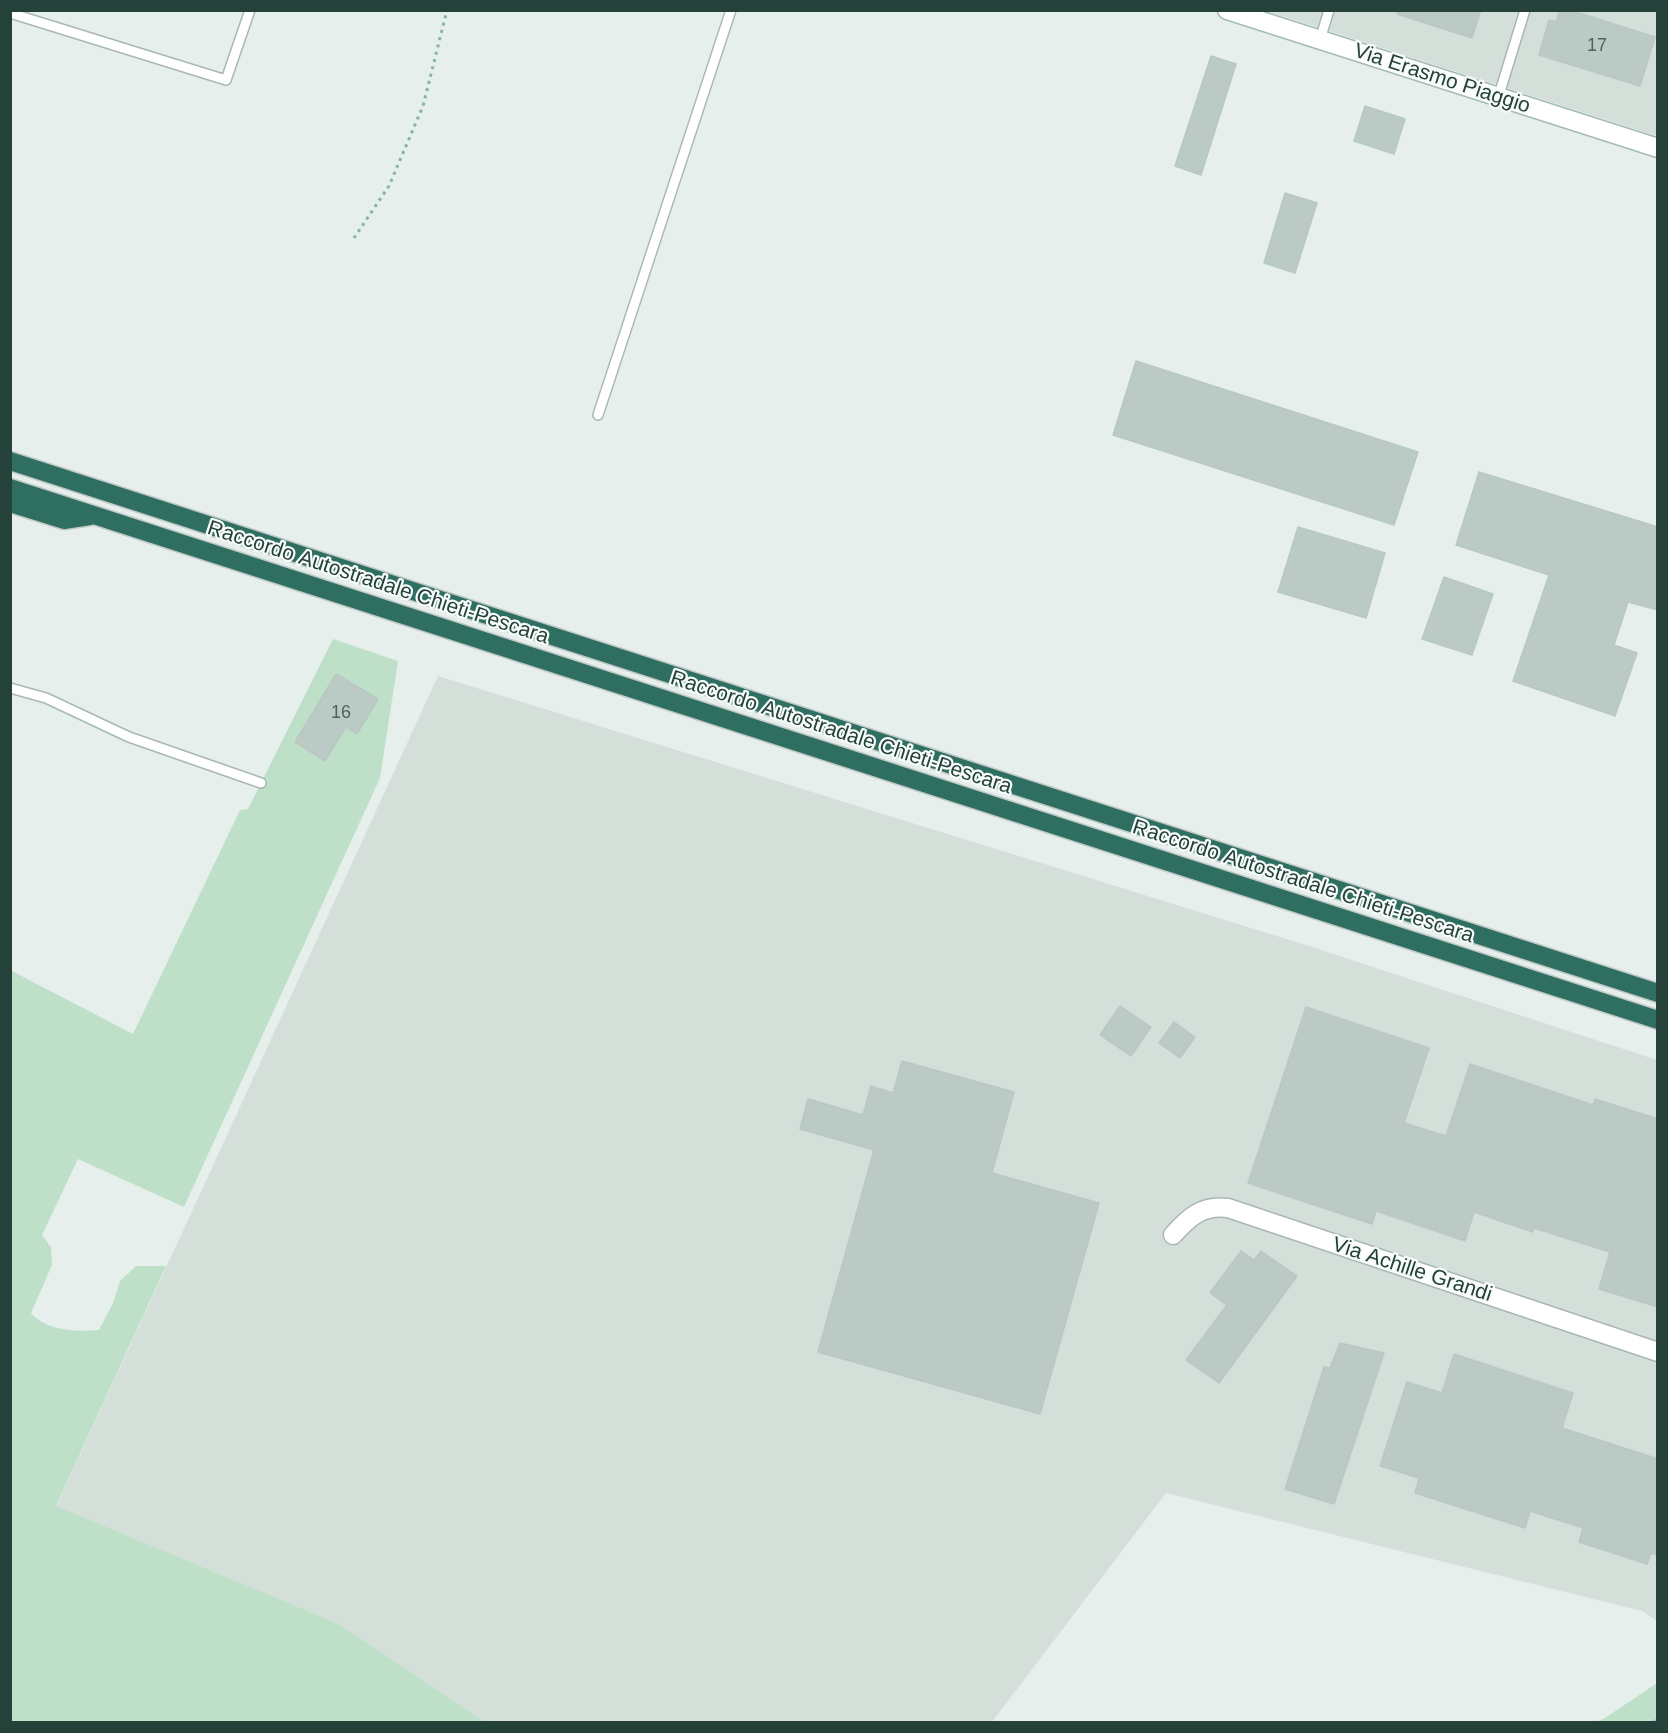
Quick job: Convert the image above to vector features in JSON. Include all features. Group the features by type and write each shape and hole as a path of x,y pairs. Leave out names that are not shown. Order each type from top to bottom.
{"highway":[{"name":"Raccordo Autostradale Chieti-Pescara","path":"10,461 1658,993"},
{"name":"Raccordo Autostradale Chieti-Pescara","path":"10,488 1658,1020"},
{"path":"10,503 64,520 94,515"}],"street":[{"name":"Via Erasmo Piaggio","path":"1227,10 1658,148"},
{"name":"Via Achille Grandi","path":"1173,1235 1186,1220 1201,1211 1214,1207 1227,1208 1658,1352"}],"lane":[{"path":"10,13 226,80 250,10"},
{"path":"598,415 731,10"},
{"path":"1320,40 1329,10"},
{"path":"1498,98 1525,10"},
{"path":"10,688 46,698 129,737 261,783"}],"path":[{"path":"354,238 389,186 423,106 447,10"}],"shaded area":[{"path":"1267,11 1657,11 1657,136"},
{"path":"438,676 1309,946 1657,1060 1657,1621 1642,1611 1166,1493 992,1722 485,1722 339,1624 56,1507"}],"green space":[{"path":"333,639 398,661 380,778 184,1207 78,1159 42,1235 51,1247 52,1265 31,1313 37,1319 53,1327 81,1331 99,1330 113,1303 120,1281 136,1266 166,1266 56,1506 339,1624 485,1722 11,1722 10,970 133,1034 240,810 248,809"},
{"path":"1657,1683 1657,1722 1596,1722 1605,1718"}],"building":[{"path":"1398,10 1481,10 1472,38 1397,14"},
{"path":"1560,10 1570,10 1655,37 1640,86 1539,55 1549,20 1556,22"},
{"path":"1211,56 1236,64 1201,175 1175,166"},
{"path":"1365,106 1405,119 1394,154 1354,141"},
{"path":"1285,193 1317,203 1295,273 1264,263"},
{"path":"1136,361 1418,452 1394,525 1113,435"},
{"path":"1479,472 1658,527 1658,610 1628,602 1614,645 1637,653 1615,716 1513,681 1549,575 1456,545"},
{"path":"1298,527 1385,553 1366,618 1278,592"},
{"path":"1444,577 1493,594 1472,655 1422,639"},
{"path":"336,674 378,699 357,734 346,727 325,761 295,742"},
{"path":"1120,1006 1151,1027 1131,1056 1100,1035"},
{"path":"1306,1007 1429,1048 1404,1123 1446,1136 1470,1064 1593,1105 1595,1099 1658,1119 1658,1307 1599,1289 1610,1252 1534,1228 1533,1232 1474,1212 1465,1241 1376,1211 1372,1224 1248,1183"},
{"path":"1174,1022 1195,1037 1180,1058 1159,1043"},
{"path":"902,1061 1014,1092 992,1173 1099,1203 1040,1414 818,1352 874,1150 800,1129 808,1099 863,1115 871,1086 893,1093"},
{"path":"1241,1251 1254,1260 1261,1251 1297,1276 1219,1383 1186,1360 1227,1305 1210,1293"},
{"path":"1340,1343 1384,1353 1334,1504 1285,1489 1324,1367 1330,1368"},
{"path":"1454,1354 1573,1393 1562,1428 1658,1459 1658,1555 1651,1553 1647,1564 1579,1542 1583,1528 1530,1511 1525,1528 1415,1493 1419,1478 1380,1466 1407,1382 1442,1393"}]}
